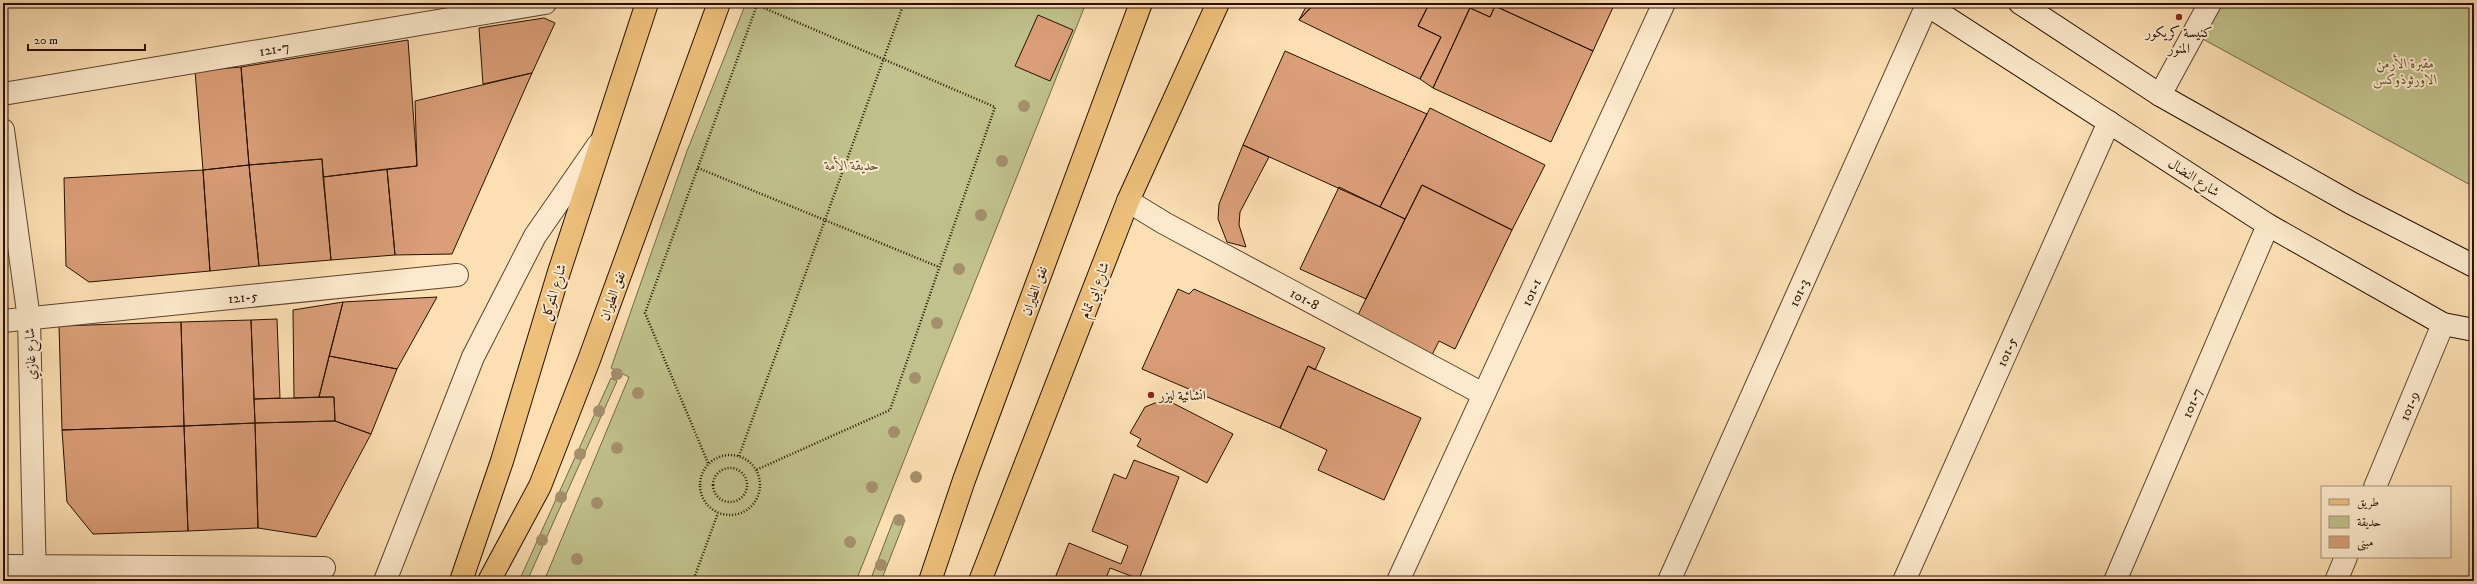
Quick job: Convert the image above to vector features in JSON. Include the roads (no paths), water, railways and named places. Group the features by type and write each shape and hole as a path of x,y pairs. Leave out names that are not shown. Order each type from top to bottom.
{"main road":[{"name":"شارع المتوكل","path":"461,581 502,461 559,272 607,132 648,3"},
{"name":"نفق الطيران","path":"488,581 540,486 589,360 719,3"},
{"name":"نفق الطيران","path":"930,581 964,480 1141,3"},
{"name":"شارع ابي تمام","path":"980,581 1128,201 1218,3"}],"street":[{"name":"121-7","path":"3,94 545,3"},
{"name":"101-1","path":"1398,581 1664,3"},
{"path":"2020,3 2160,95 2350,203 2474,266"},
{"path":"2160,95 2210,3"},
{"name":"شارع النضال","path":"1926,4 2268,225 2443,324 2474,330"},
{"name":"101-3","path":"1669,581 1926,4"},
{"name":"101-5","path":"1904,581 2109,122"},
{"name":"شارع غازي","path":"3,130 29,318 35,574"},
{"path":"385,581 473,357 535,236 607,132"},
{"name":"101-8","path":"1128,201 1164,223 1483,394"},
{"name":"101-7","path":"2115,581 2268,225"},
{"name":"121-5","path":"3,321 457,275"},
{"name":"101-9","path":"2375,486 2443,324"},
{"path":"2336,581 2346,558"},
{"path":"3,566 35,574 324,568"}],"place":[{"name":"كنيسة كريكور المنور","path":"2179,17"},
{"name":"انشائية ليزر","path":"1151,395"}],"park label":[{"name":"مقبرة الأرمن الاورثوذوكس","path":"2405,72"},
{"name":"حديقة الأمة","path":"852,165"}]}
